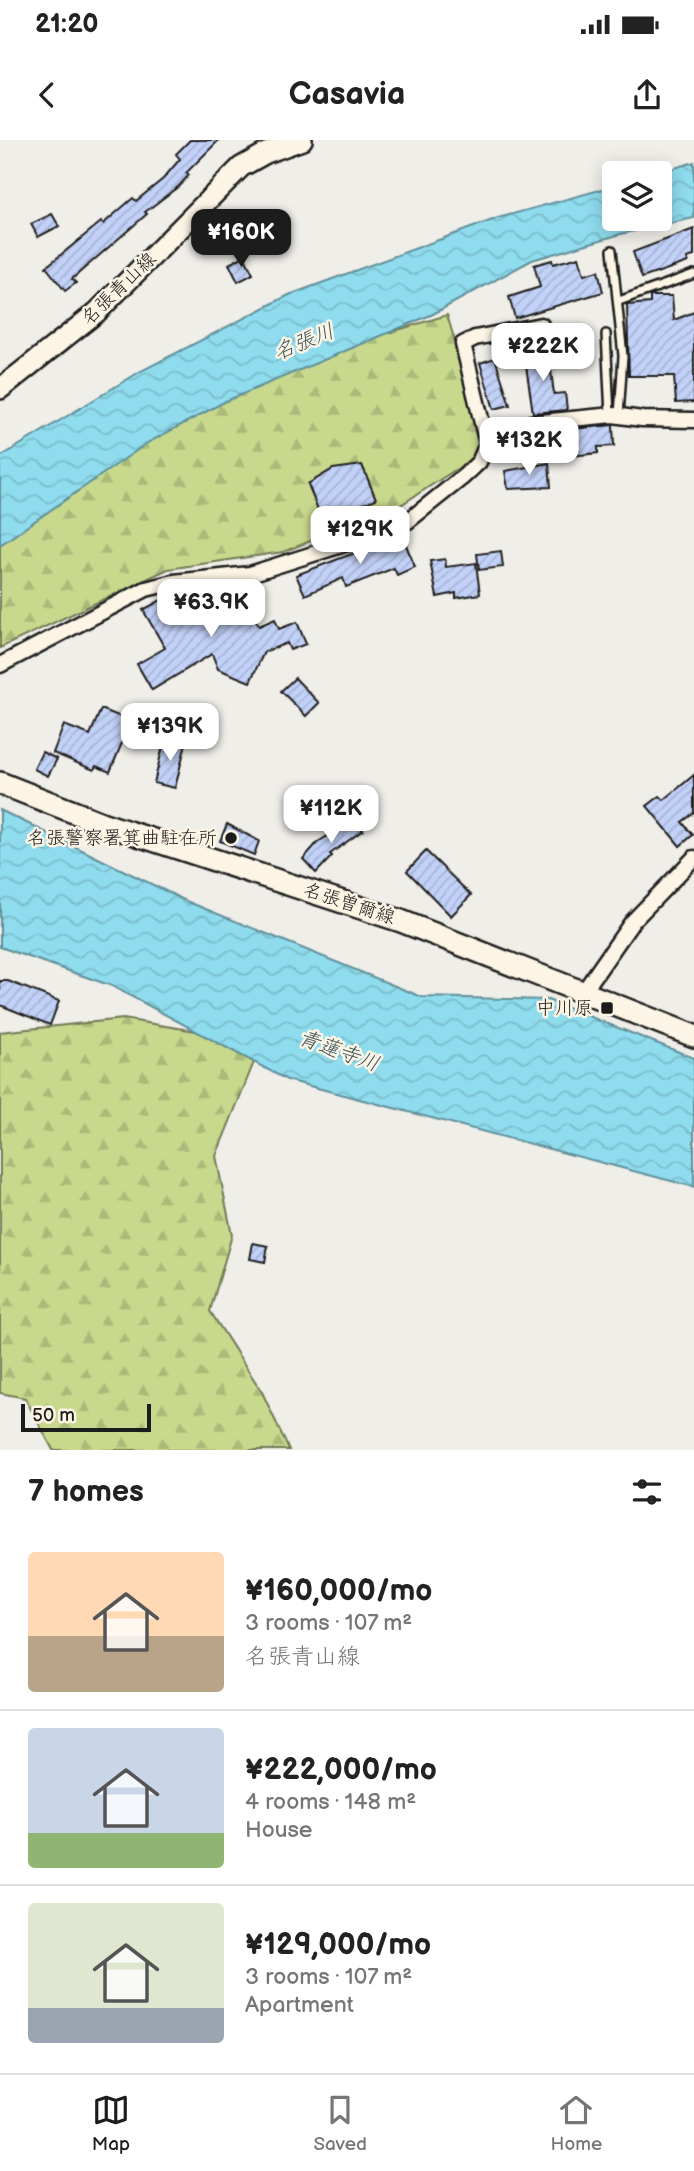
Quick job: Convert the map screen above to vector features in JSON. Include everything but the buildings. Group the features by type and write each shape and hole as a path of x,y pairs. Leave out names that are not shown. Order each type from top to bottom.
{"main road":[{"name":"名張青山線","path":"0,389 97,312 241,167 266,153 302,140"},
{"name":"名張曽爾線","path":"0,783 104,824 401,921 694,1036"}],"street":[{"path":"0,665 146,589 174,582 250,574 392,529 408,521 479,462 487,444 463,344 475,338 541,325"},
{"path":"487,444 531,423 615,416 694,420"},
{"path":"584,992 632,922 694,858"}],"lane":[{"path":"612,250 623,356 615,416"},
{"path":"619,301 694,274"},
{"path":"606,334 615,416"}],"green space":[{"path":"447,315 481,427 481,443 475,457 399,506 283,552 168,569 0,648 0,514 227,382"},
{"path":"123,1019 196,1031 254,1062 216,1156 232,1235 210,1311 262,1392 289,1450 53,1450 25,1398 0,1393 0,1032"}],"water":[{"path":"694,162 694,218 672,223 672,169"},
{"name":"名張川","path":"602,189 602,231 635,231 532,260 433,314 226,401 149,442 0,545 0,457 141,371 289,295 498,218"},
{"name":"青蓮寺川","path":"0,810 186,901 422,997 548,1000 694,1058 694,1187 287,1080 112,986 0,947"}],"place":[{"name":"名張警察署箕曲駐在所","path":"231,838"},
{"name":"中川原","path":"607,1008"}]}
